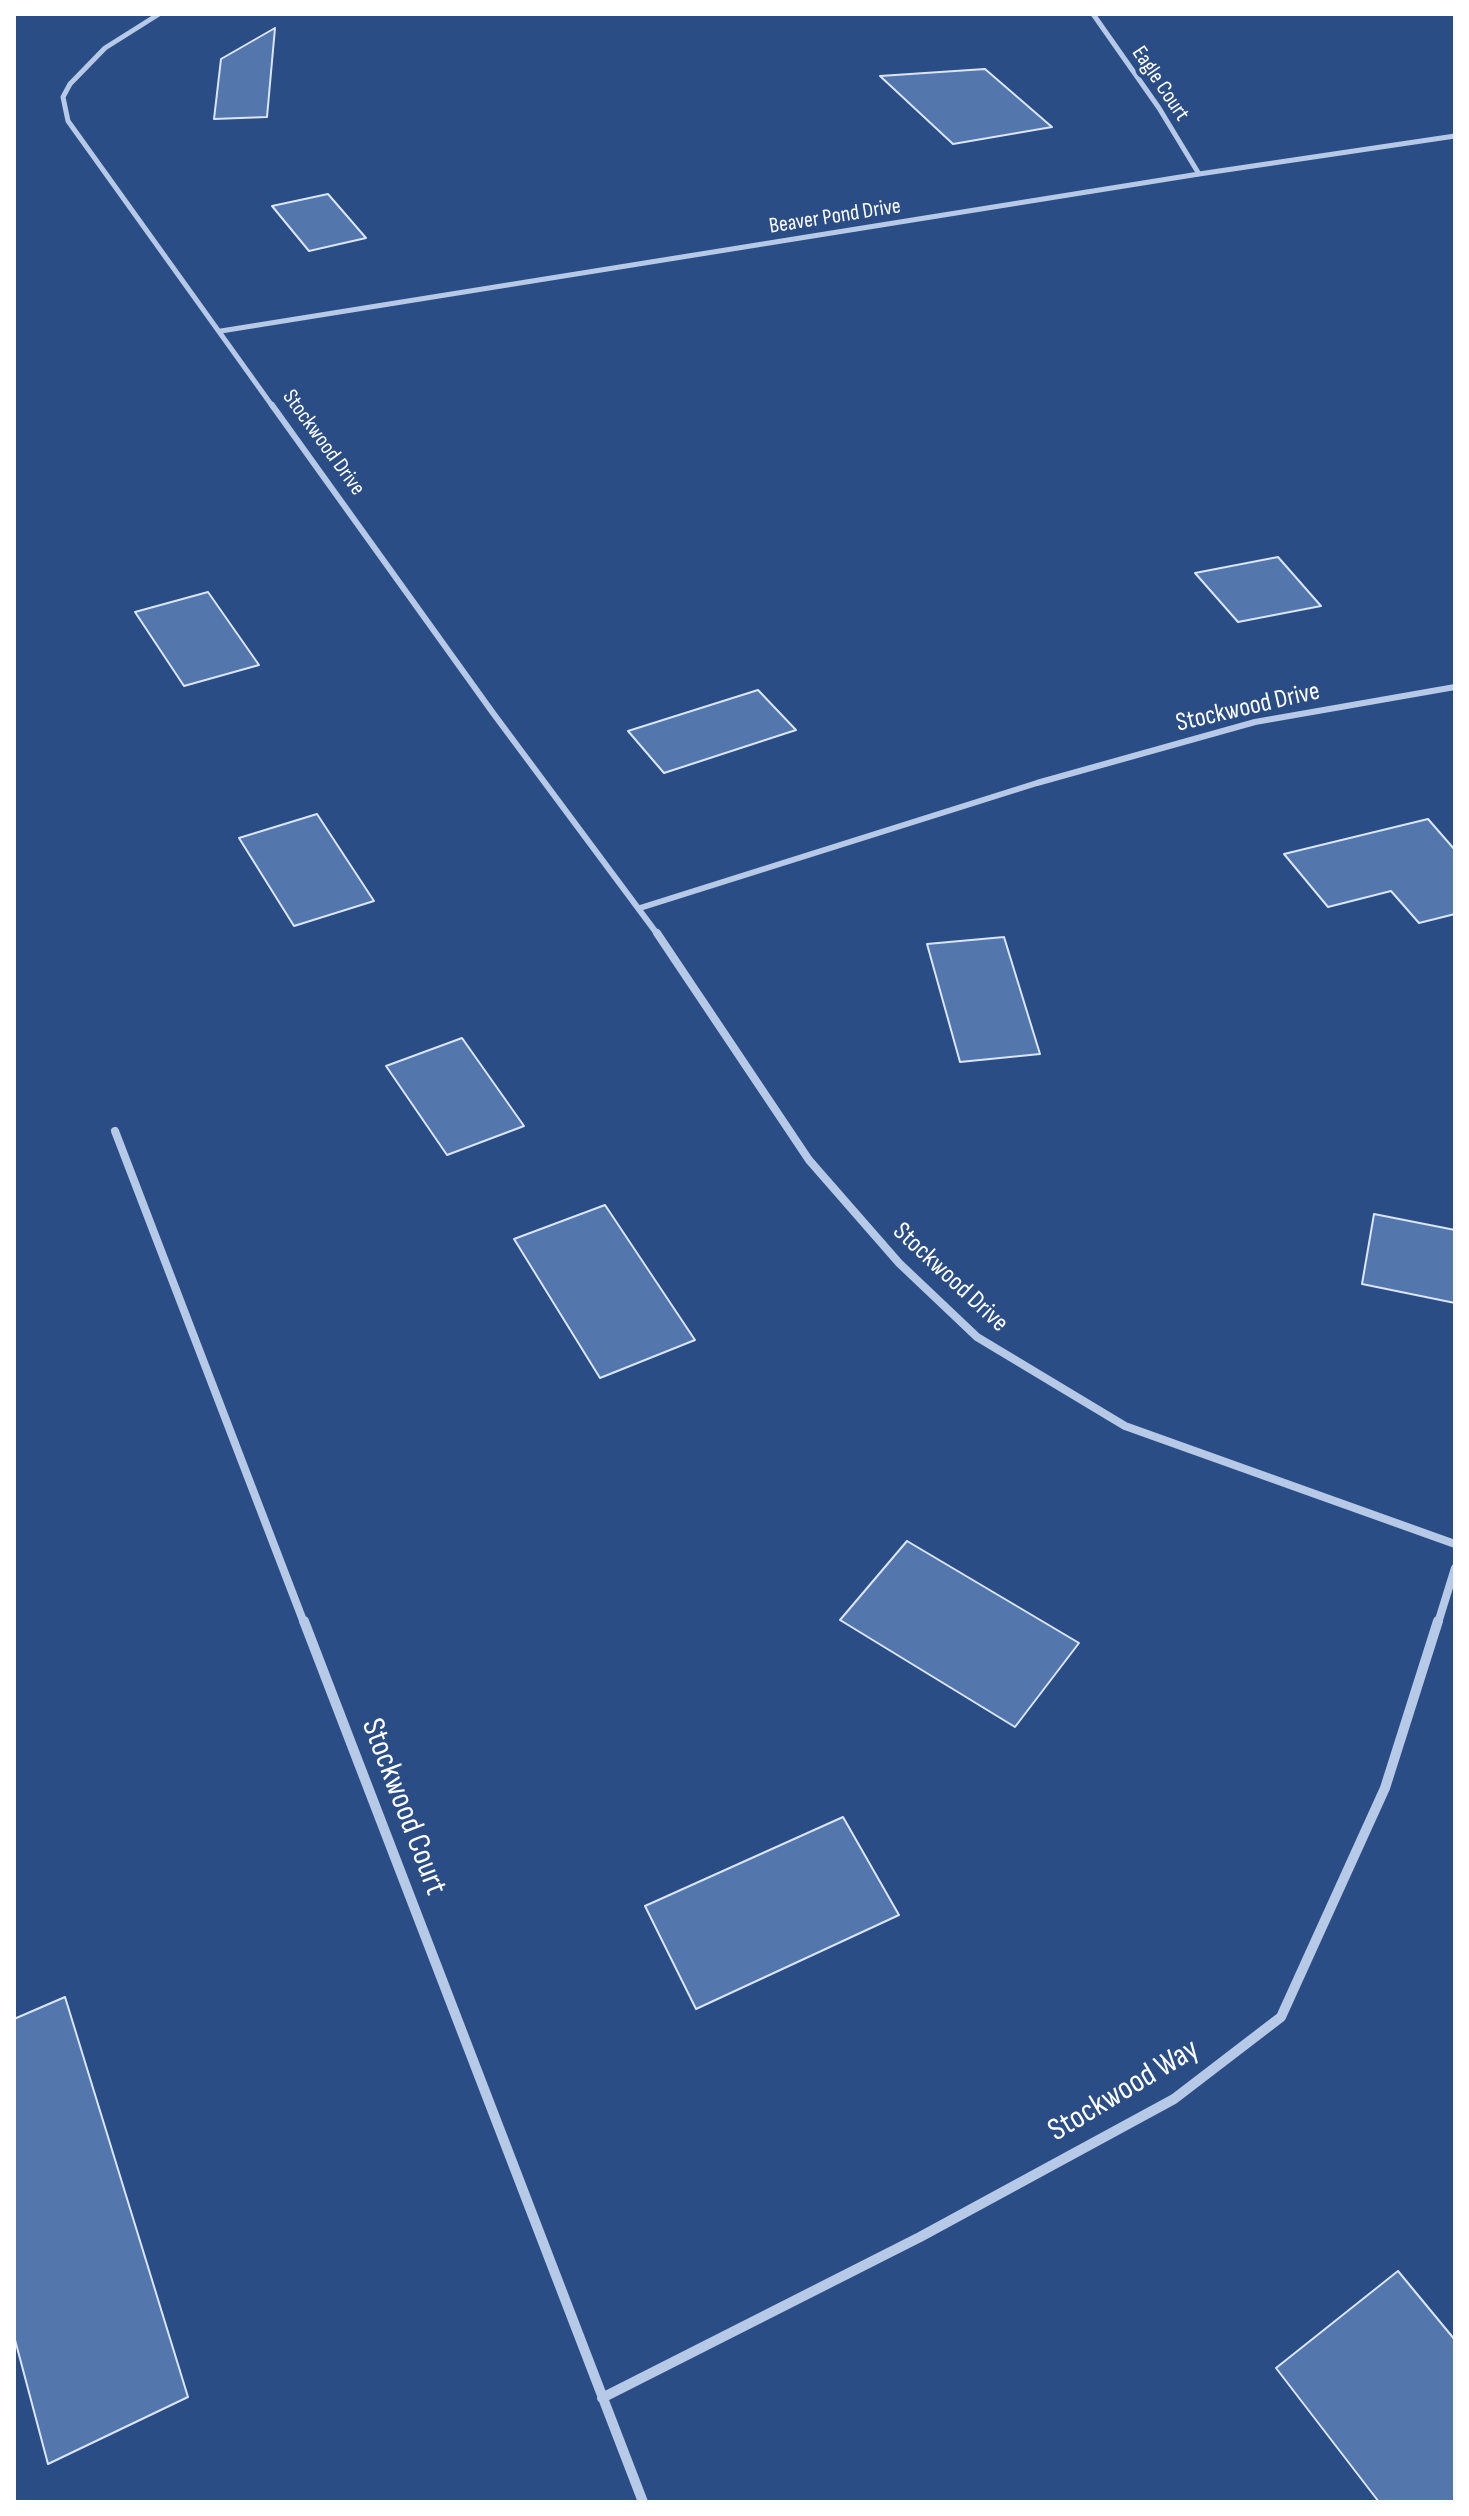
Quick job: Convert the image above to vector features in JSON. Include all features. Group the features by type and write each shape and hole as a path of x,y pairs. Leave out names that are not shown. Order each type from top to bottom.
{"street":[{"name":"Stockwood Drive","path":"159,14 105,48 70,84 63,97 68,121 493,713 640,908 809,1160 899,1263 977,1337 1125,1426 1455,1544"},
{"name":"Eagle Court","path":"1093,14 1159,108 1199,174"},
{"name":"Beaver Pond Drive","path":"221,331 1199,174 1455,136"},
{"name":"Stockwood Drive","path":"640,908 1037,783 1255,722 1455,687"},
{"name":"Stockwood Court","path":"115,1131 643,2502"},
{"name":"Stockwood Way","path":"602,2398 920,2237 1174,2099 1281,2017 1385,1788 1455,1568"}],"building":[{"path":"275,28 267,117 214,119 221,59"},
{"path":"985,69 1052,127 953,144 880,76"},
{"path":"328,194 366,238 309,251 272,206"},
{"path":"1278,557 1321,606 1238,622 1195,573"},
{"path":"208,592 259,665 184,686 135,612"},
{"path":"758,690 796,730 664,773 628,731"},
{"path":"317,814 374,901 294,926 239,838"},
{"path":"1428,819 1455,850 1455,914 1419,923 1391,891 1328,907 1284,854"},
{"path":"1004,937 1040,1054 960,1062 927,944"},
{"path":"462,1038 524,1126 447,1155 386,1066"},
{"path":"605,1205 695,1340 600,1378 514,1239"},
{"path":"1374,1214 1455,1230 1455,1303 1362,1284"},
{"path":"907,1541 1079,1643 1015,1727 840,1620"},
{"path":"843,1817 899,1915 696,2009 645,1906"},
{"path":"65,1997 188,2397 48,2464 14,2336 14,2019"},
{"path":"1398,2271 1455,2340 1455,2502 1379,2502 1276,2368"}]}
